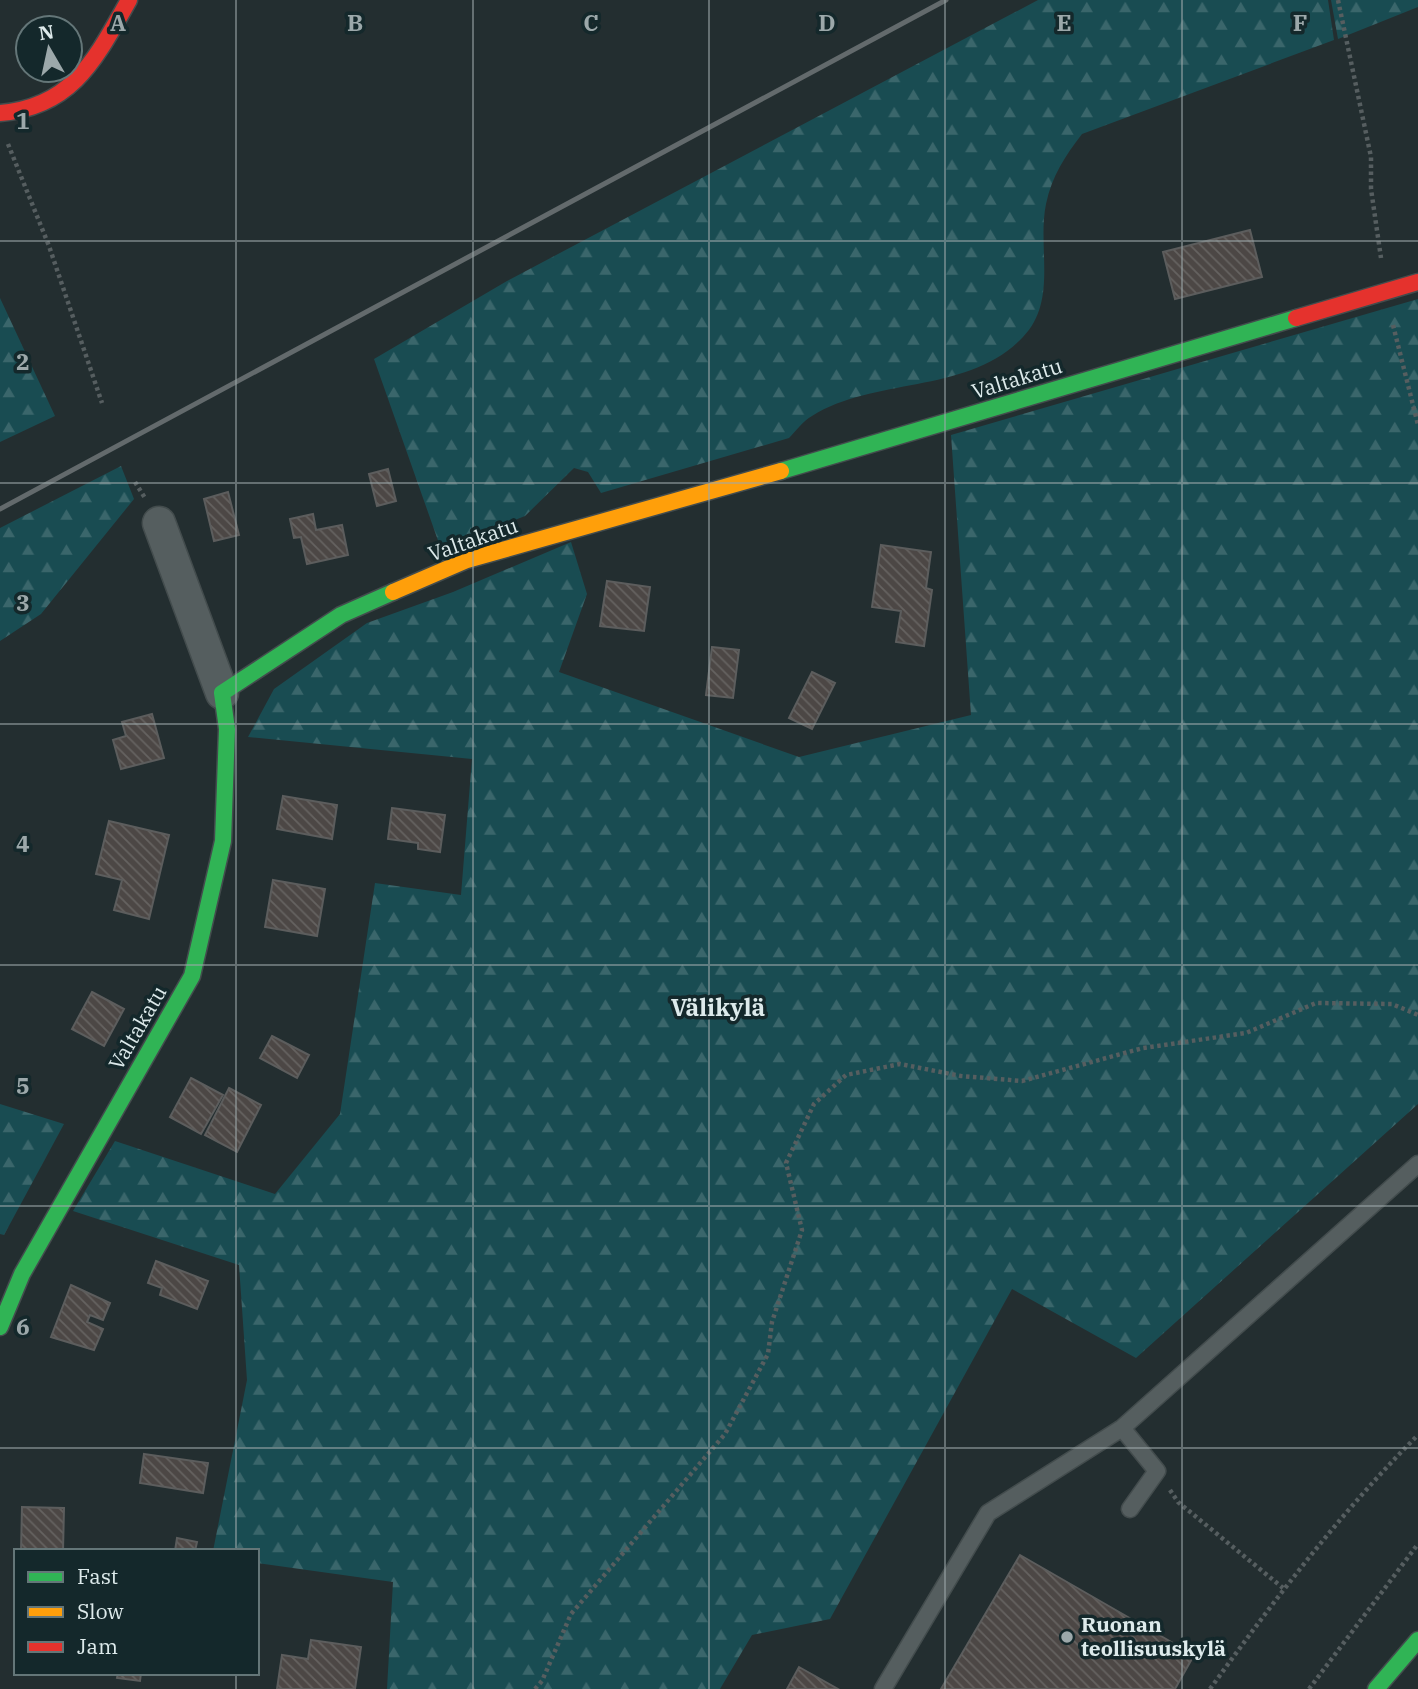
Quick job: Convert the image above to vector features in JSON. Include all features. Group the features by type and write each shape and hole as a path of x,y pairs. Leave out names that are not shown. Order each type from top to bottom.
{"street":[{"path":"0,113 26,114 67,92 98,53 129,0"},
{"name":"Valtakatu","path":"0,1326 22,1274 192,976 223,841 227,729 222,693 341,615 467,560 662,507 1418,282"},
{"path":"159,523 222,693"},
{"path":"1376,1689 1418,1640"}],"lane":[{"path":"883,1689 988,1513 1122,1427 1418,1164"},
{"path":"1122,1427 1157,1471 1130,1509"}],"path":[{"path":"1338,0 1371,157 1371,189 1386,291 1418,425"},
{"path":"5,136 48,246 102,403"},
{"path":"535,1689 542,1681 571,1614 725,1434 768,1354 772,1322 802,1230 786,1163 814,1104 846,1075 900,1064 961,1076 1021,1081 1143,1048 1246,1033 1316,1003 1392,1004 1418,1015"},
{"path":"1210,1689 1283,1588 1364,1490 1418,1435"},
{"path":"1157,1471 1178,1502 1283,1588"},
{"path":"1309,1689 1418,1544"}],"green space":[{"path":"1038,0 1328,0 1334,40 1082,134 1060,167 1046,204 1040,307 1034,323 1023,337 1001,355 976,368 949,377 864,395 837,404 809,418 789,438 601,493 588,472 574,468 525,516 441,549 374,359 507,281"},
{"path":"1331,0 1418,0 1418,7 1338,39"},
{"path":"0,298 55,416 0,442"},
{"path":"1418,299 1418,1104 1136,1358 1012,1289 830,1619 752,1635 720,1689 387,1689 393,1582 259,1563 259,1549 213,1549 247,1380 239,1265 73,1211 115,1141 275,1194 340,1114 375,883 461,895 472,759 248,737 274,689 367,623 453,592 571,542 587,594 559,672 799,757 971,715 951,435"},
{"path":"121,466 134,499 41,614 0,641 0,528"},
{"path":"0,1104 64,1124 4,1235 0,1234"}],"building":[{"path":"1250,230 1262,277 1175,299 1163,252"},
{"path":"388,469 396,501 377,506 369,474"},
{"path":"228,492 239,535 214,541 204,499"},
{"path":"313,514 316,530 342,525 348,555 307,564 301,537 294,538 290,519"},
{"path":"881,545 931,552 926,588 932,590 924,646 896,642 901,611 872,607"},
{"path":"607,581 650,587 644,631 600,626"},
{"path":"712,647 739,650 733,698 706,695"},
{"path":"812,672 835,683 812,729 789,718"},
{"path":"152,714 164,758 121,769 113,740 126,736 122,722"},
{"path":"283,796 337,805 332,839 277,829"},
{"path":"392,808 445,815 440,852 418,849 418,843 388,839"},
{"path":"109,821 169,835 149,919 114,910 122,880 96,874"},
{"path":"273,880 325,889 317,936 265,927"},
{"path":"92,992 124,1009 104,1046 72,1029"},
{"path":"272,1036 309,1055 297,1078 260,1058"},
{"path":"191,1078 223,1095 201,1134 170,1117"},
{"path":"229,1088 261,1105 237,1152 205,1135"},
{"path":"156,1261 208,1281 197,1309 160,1295 162,1288 148,1283"},
{"path":"71,1285 110,1303 103,1320 90,1315 87,1322 103,1329 94,1350 51,1337"},
{"path":"144,1454 208,1463 203,1493 140,1483"},
{"path":"22,1507 64,1508 63,1549 21,1549"},
{"path":"177,1538 197,1542 195,1549 175,1549"},
{"name":"Ruonan teollisuuskylä","path":"1020,1555 1194,1655 1175,1689 941,1689"},
{"path":"311,1640 361,1647 355,1689 277,1689 282,1655 308,1659"},
{"path":"799,1667 838,1689 787,1689"},
{"path":"118,1675 141,1675 140,1681 117,1678"}],"railway":[{"path":"0,509 946,0"}],"traffic: fast":[{"path":"781,471 1296,318"},
{"path":"0,1327 22,1274 192,976 223,841 227,729 222,693 341,615 393,592"},
{"path":"1376,1689 1418,1640"}],"traffic: slow":[{"path":"393,592 467,560 781,471"}],"traffic: jam":[{"path":"0,113 25,109 64,90 93,60 129,0"},
{"path":"1296,318 1418,282"}],"place":[{"name":"Ruonan teollisuuskylä","path":"1067,1637"}],"district":[{"name":"Välikylä","path":"718,1008"}]}
